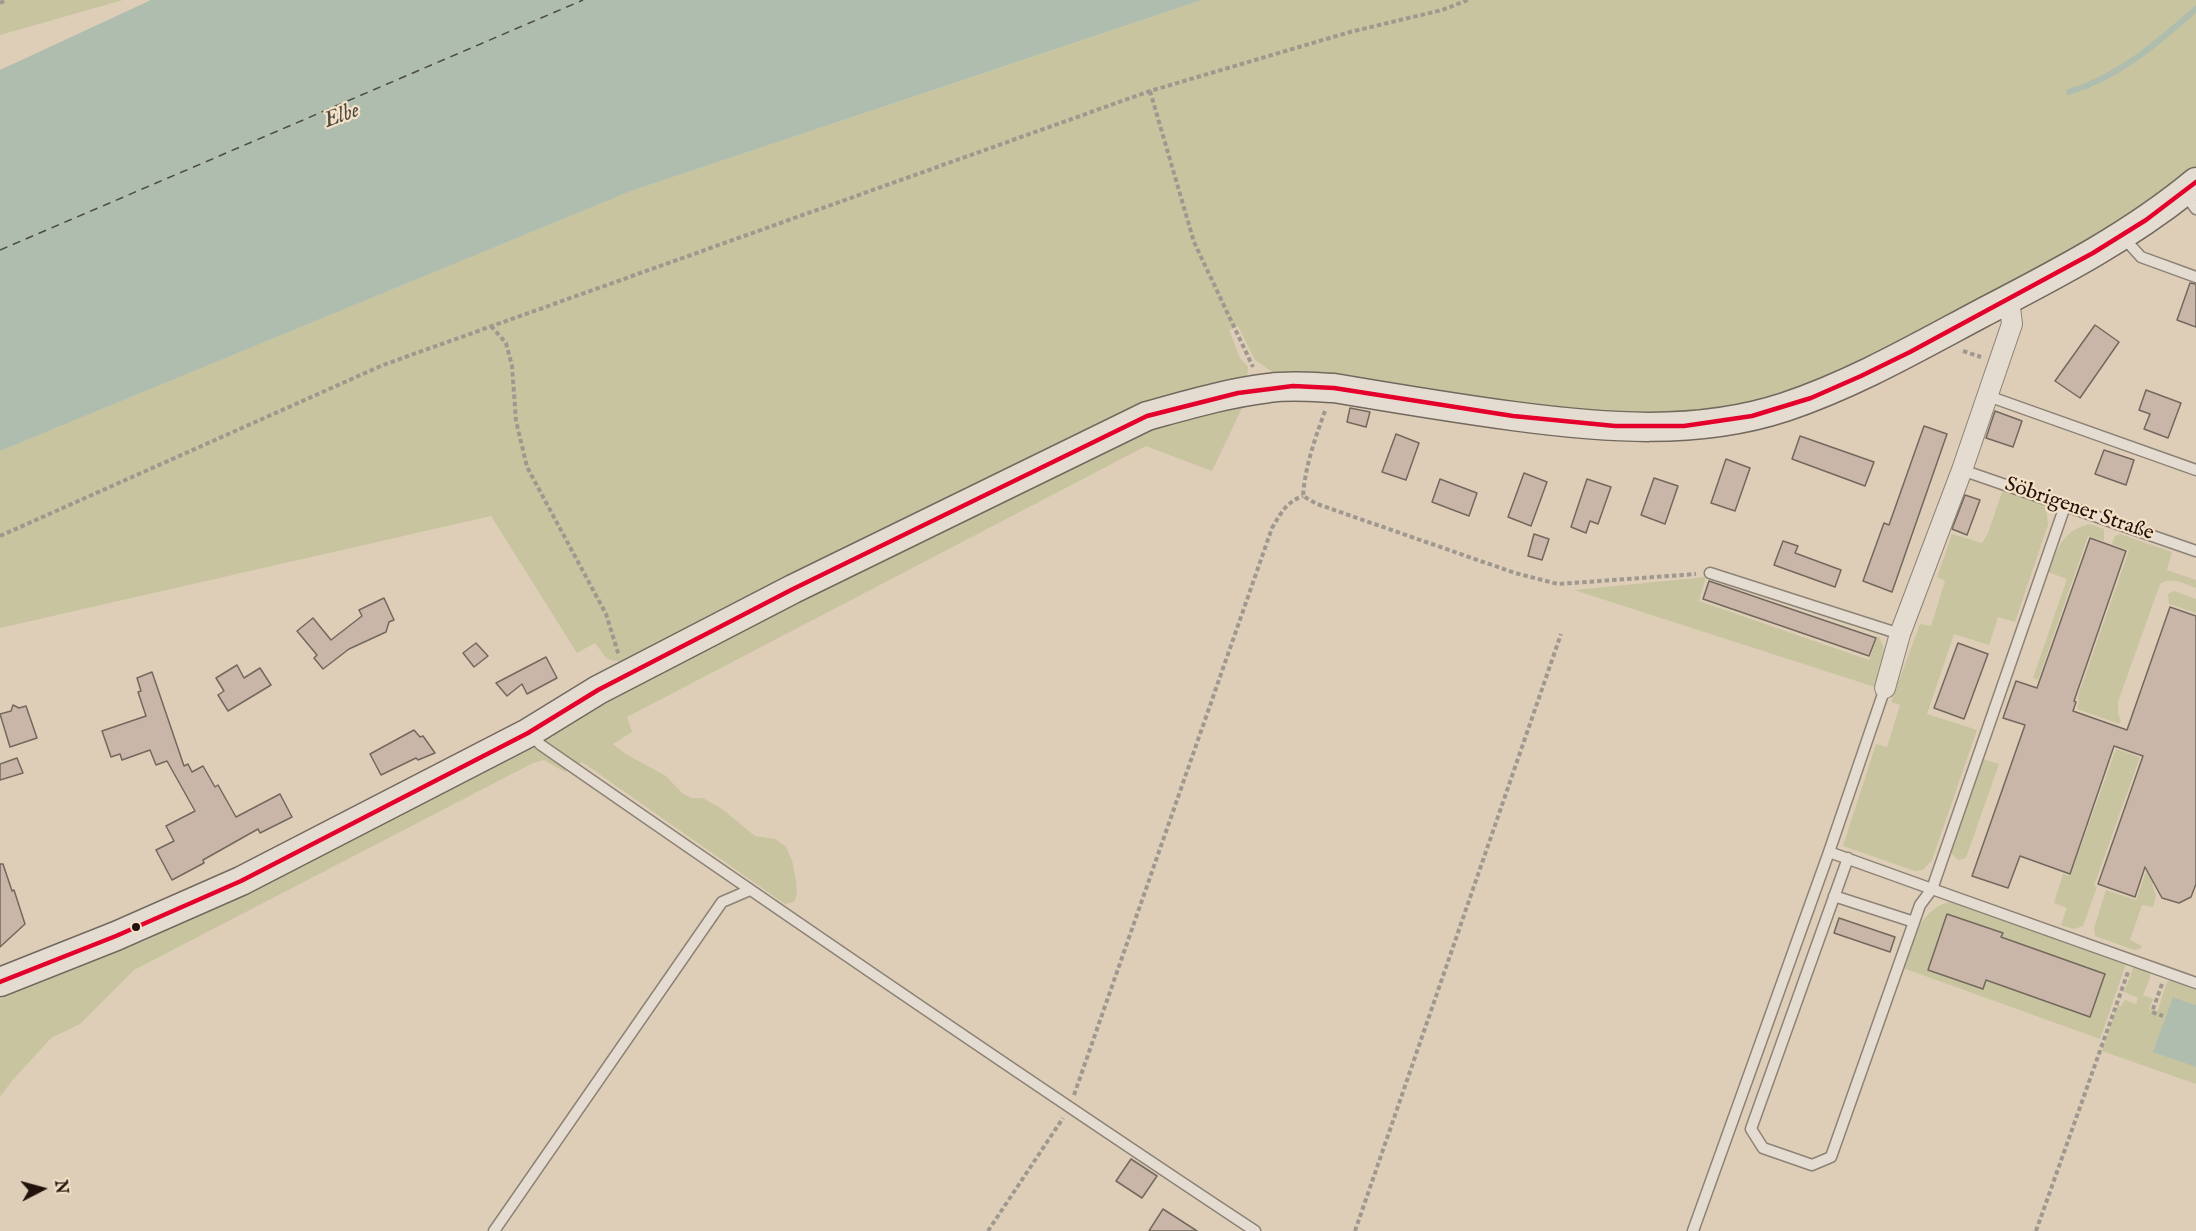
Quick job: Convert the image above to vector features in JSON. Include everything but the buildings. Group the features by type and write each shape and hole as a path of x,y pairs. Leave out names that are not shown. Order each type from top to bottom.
{"street":[{"path":"0,982 116,936 241,881 528,732 625,676 793,589 1147,416 1206,399 1270,388 1334,388 1449,407 1593,426 1632,427 1705,423 1745,417 1784,407 1853,380 2123,237 2192,194"},
{"path":"1885,688 1900,634 1962,470 2012,324 2009,299"}],"lane":[{"path":"2123,237 2141,257 2196,277"},
{"path":"1988,396 2196,470"},
{"name":"Söbrigener Straße","path":"1962,470 2196,551"},
{"path":"1848,858 1751,1129 1763,1148 1812,1165 1831,1157 1920,905 1932,889 2065,506"},
{"path":"1710,573 1900,634"},
{"path":"1694,1231 1885,688"},
{"path":"528,732 541,745 750,890 1069,1108 1255,1231"},
{"path":"1829,852 2196,983"},
{"path":"494,1231 722,902 750,890"},
{"path":"1834,896 1914,922"}],"path":[{"path":"0,3 6,0"},
{"path":"0,536 383,365 1150,91 1350,32 1442,10 1468,0"},
{"path":"1150,91 1194,242 1249,362 1270,388"},
{"path":"491,326 506,343 512,366 516,421 527,467 606,614 625,676"},
{"path":"1955,348 1999,364"},
{"path":"1303,496 1317,433 1334,388"},
{"path":"988,1231 1069,1108 1272,528 1284,507 1292,500 1303,496 1317,504 1471,558 1558,584 1710,573"},
{"path":"1355,1231 1561,634"},
{"path":"2036,1231 2132,960"},
{"path":"2157,1000 2152,1012 2163,1016"}],"shaded area":[{"path":"0,0 123,0 0,35"},
{"path":"1202,0 2196,0 2196,171 2119,231 1852,371 1742,409 1635,418 1281,378 1255,360 1238,326 1229,330 1240,358 1248,367 1247,377 630,664 607,659 595,643 577,653 491,516 0,628 0,451 631,191"},
{"path":"1243,406 1212,471 1146,446 627,717 632,732 613,744 624,753 666,776 682,793 692,798 703,798 722,809 755,836 776,839 786,847 792,860 796,881 797,894 794,902 785,904 582,762 565,772 544,760 533,763 134,970 80,1024 51,1038 0,1097 0,999 147,940 521,748 799,601 1148,431 1193,417"},
{"path":"2002,492 2041,503 2046,507 2048,525 2015,622 1998,617 1989,645 1954,634 1927,714 1977,730 1932,860 1923,870 1915,871 1843,846 1876,744 1887,747 1900,705 1891,702 1920,624 1931,626 1945,581 1937,577 1952,534 1982,543 1988,533"},
{"path":"2090,524 2104,529 2104,541 2088,536 2038,680 2033,678 2067,579 2048,572 2058,548 2067,536"},
{"path":"2120,534 2172,552 2167,570 2196,580 2196,588 2174,581 2160,584 2118,702 2118,714 2121,720 2119,724 2077,709 2079,700 2077,699 2129,550 2112,544 2115,536"},
{"path":"1706,577 1699,601 1869,660 1878,636 1884,648 1884,655 1878,688 1574,590"},
{"path":"2174,591 2196,599 2196,613 2169,604 2168,594"},
{"path":"2116,749 2140,757 2094,886 2097,887 2083,926 2074,929 2061,925 2067,908 2054,903 2063,874 2070,876"},
{"path":"1983,759 1999,764 1966,858 1958,860 1952,854 1951,849"},
{"path":"2181,772 2190,776 2152,885 2156,895 2153,907 2142,905 2130,940 2142,946 2134,950 2095,936 2094,928 2106,890 2136,900"},
{"path":"1948,902 2126,964 2100,1039 1903,968 1923,920"},
{"path":"2134,966 2150,972 2143,995 2153,999 2149,1009 2157,1012 2167,982 2171,979 2196,988 2196,1005 2174,997 2154,1051 2196,1067 2196,1084 2102,1051 2118,1005 2121,1006 2125,1000 2136,1004 2138,998 2124,992"}],"water":[{"name":"Elbe","path":"151,0 1202,0 631,191 0,451 0,70"},
{"path":"2173,997 2196,1005 2196,1067 2153,1052"}],"waterway":[{"path":"2069,92 2087,86 2137,58 2196,9"}],"ferry route":[{"path":"0,250 583,0"}],"transit line":[{"path":"0,982 116,936 241,881 528,733 598,690 793,589 1147,416 1238,393 1293,386 1334,388 1513,416 1615,426 1684,426 1752,416 1811,398 1910,352 2093,253 2146,220 2196,182"}]}
